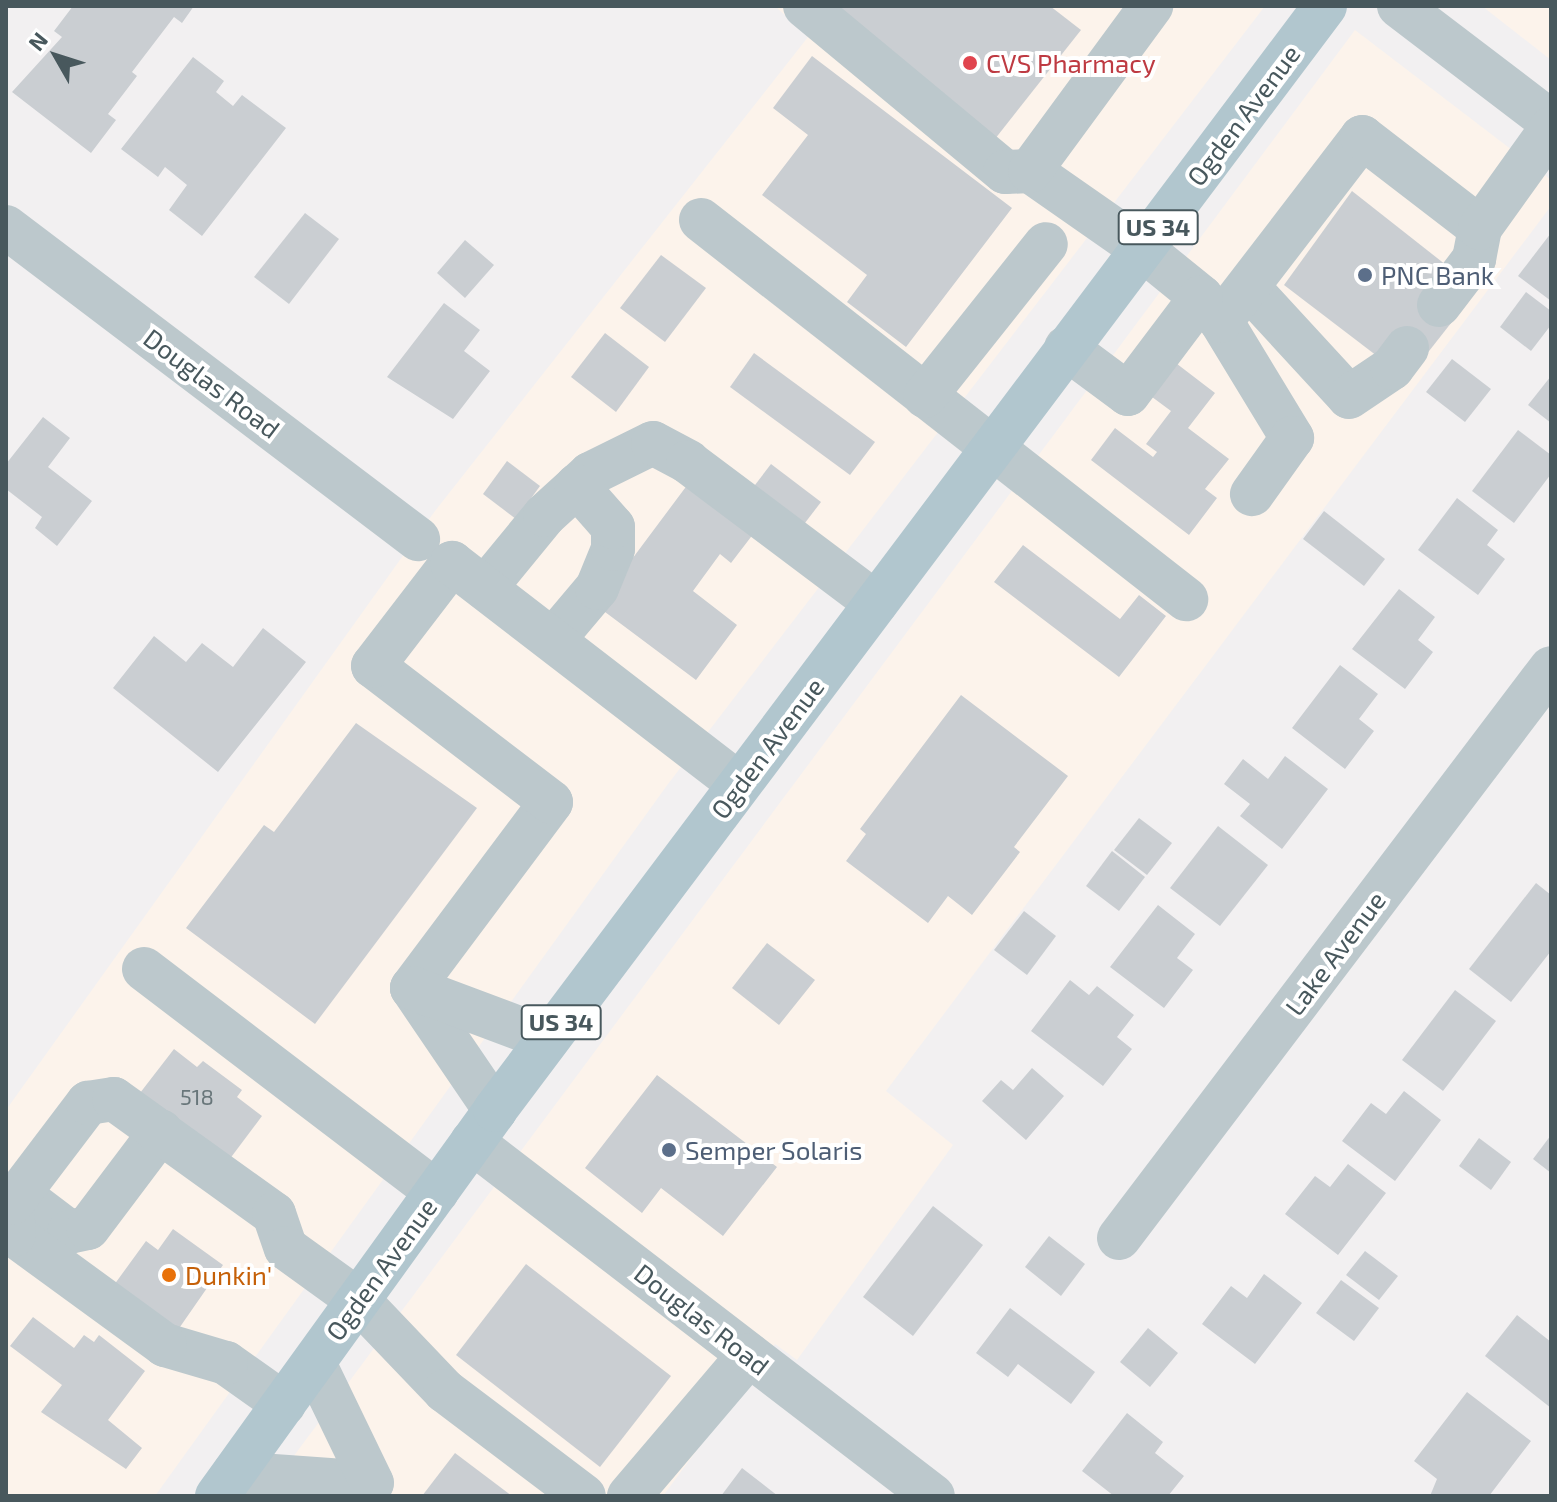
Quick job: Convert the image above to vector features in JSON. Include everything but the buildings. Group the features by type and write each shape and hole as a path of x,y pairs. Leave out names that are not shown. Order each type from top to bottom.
{"main road":[{"name":"Ogden Avenue","path":"225,1484 548,1039 1325,6"}],"street":[{"path":"805,6 1005,172 1030,171 1223,302 1349,397 1392,368 1407,348"},
{"path":"1030,171 1151,6"},
{"path":"1399,6 1551,122"},
{"path":"1439,305 1474,259 1480,228 1551,129"},
{"path":"1066,348 1128,394 1223,302 1362,137 1480,228"},
{"path":"701,220 1186,599"},
{"name":"Douglas Road","path":"6,227 739,784"},
{"path":"925,396 1046,244"},
{"path":"1223,302 1292,438 1252,494"},
{"path":"548,1039 412,988 551,802 373,666 452,564 545,515 577,486 653,443 688,462 876,603"},
{"path":"553,640 597,588 613,549 613,527 577,486"},
{"name":"Lake Avenue","path":"1119,1238 1551,668"},
{"path":"144,969 437,1192"},
{"name":"Douglas Road","path":"412,988 484,1126 749,1355 933,1496"},
{"path":"284,1404 226,1363 165,1345 14,1235 12,1203 88,1103 114,1099 274,1214 286,1248 358,1300 445,1391 584,1496"},
{"path":"19,1194 69,1232 88,1228 161,1131"},
{"path":"629,1496 749,1355"},
{"path":"225,1484 367,1489 314,1363"}],"shaded area":[{"path":"775,6 1265,6 668,784 155,1496 6,1496 6,1110 435,511 808,37"},
{"path":"1482,6 1551,6 1551,60"},
{"path":"1355,30 1551,180 1551,206 886,1091 953,1145 797,1360 775,1344 663,1496 264,1496"}],"place":[{"name":"CVS Pharmacy","path":"970,63"},
{"name":"PNC Bank","path":"1365,275"},
{"name":"Semper Solaris","path":"669,1150"},
{"name":"Dunkin'","path":"169,1275"}]}
